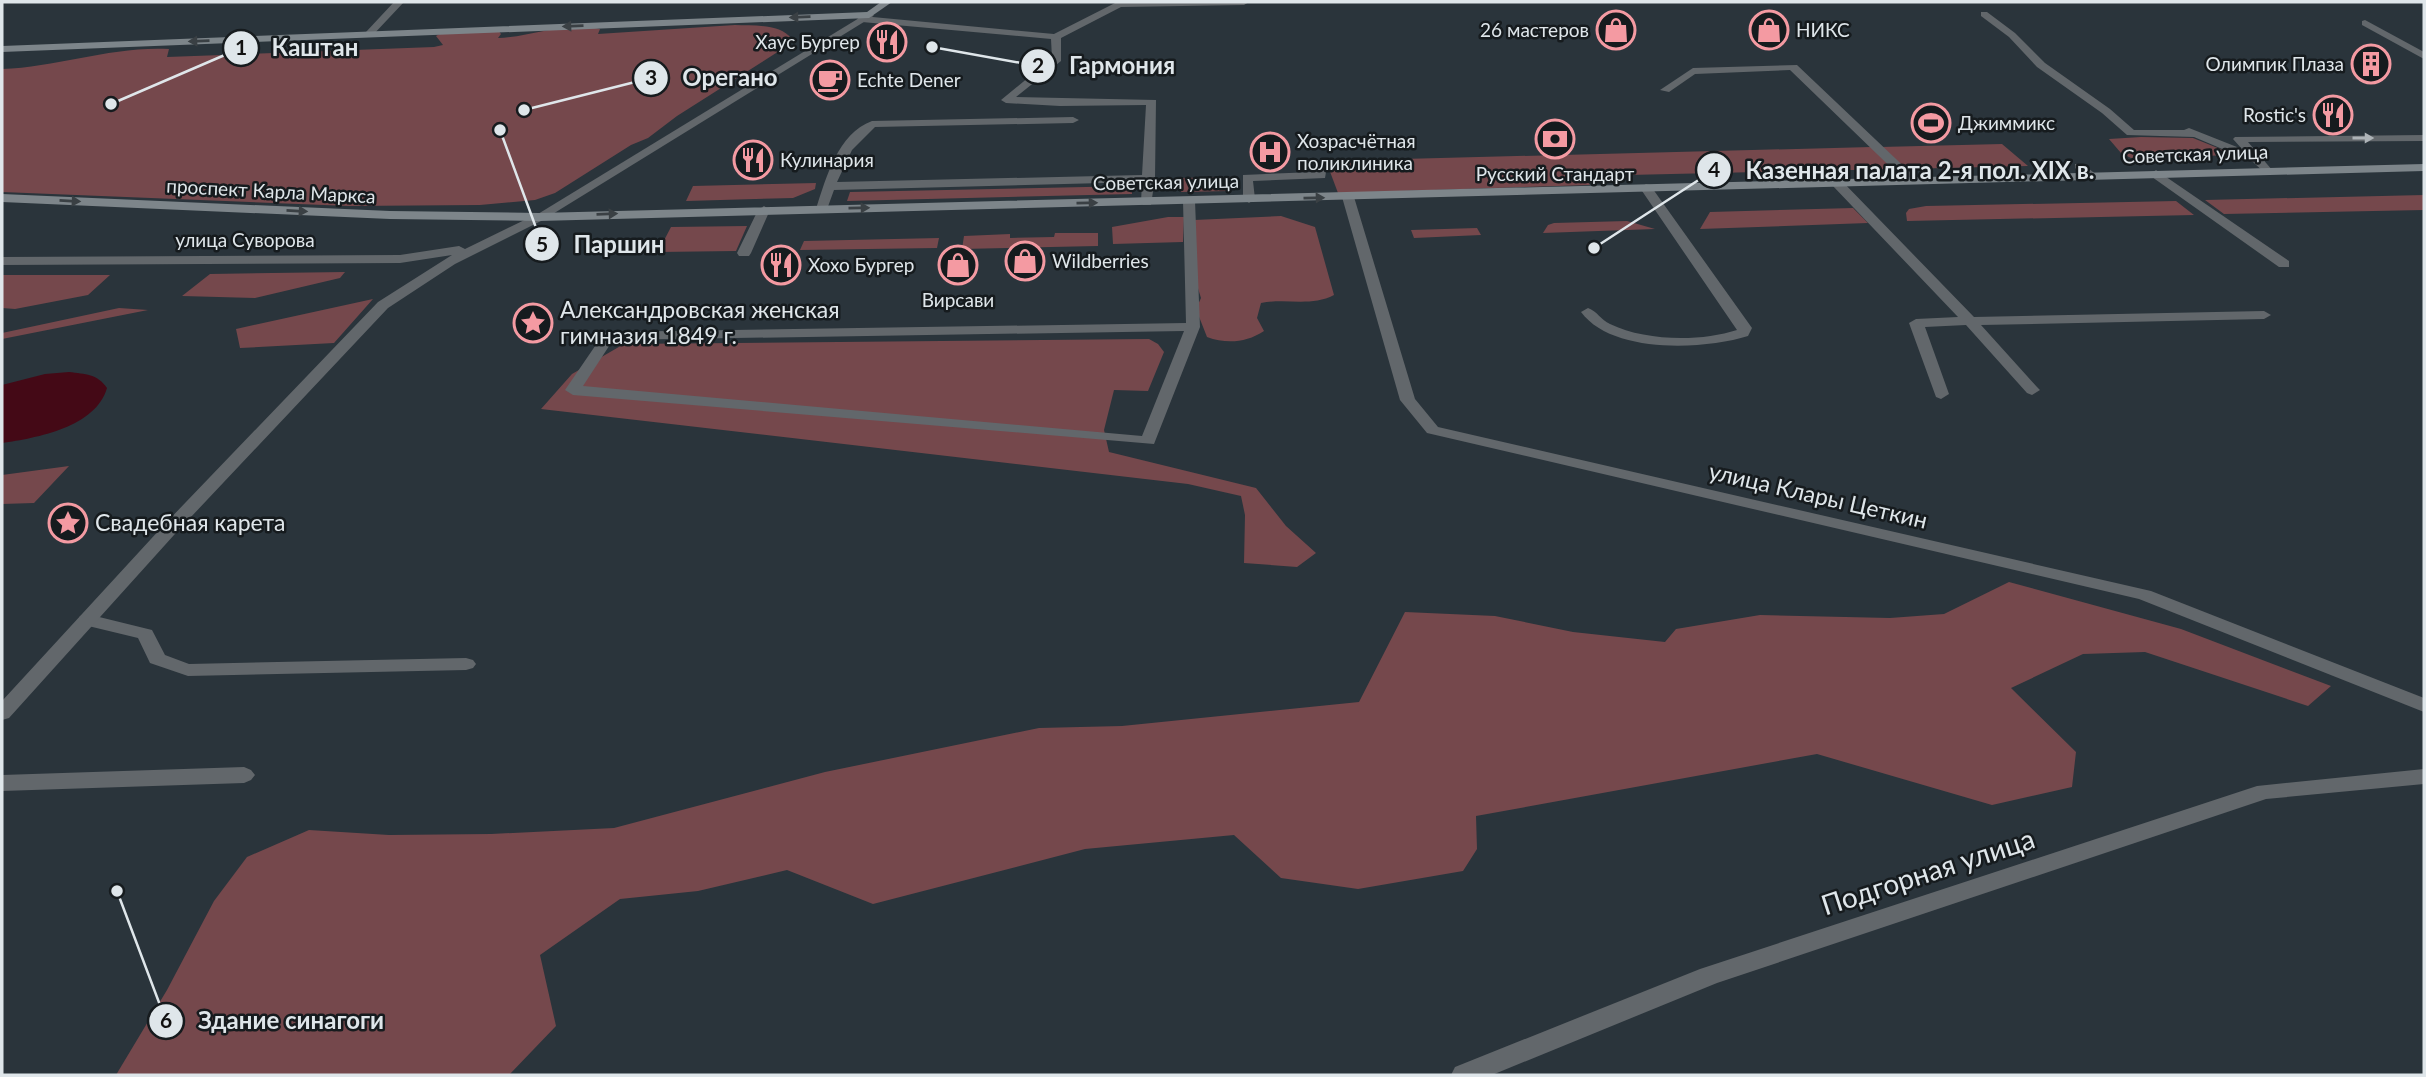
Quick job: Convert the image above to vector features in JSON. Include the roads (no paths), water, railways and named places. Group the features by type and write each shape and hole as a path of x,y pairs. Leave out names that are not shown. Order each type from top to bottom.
{"main road":[{"path":"2,49 865,17 887,2"},
{"name":"Советская улица","path":"539,217 2424,167"},
{"name":"проспект Карла Маркса","path":"2,198 390,215 539,217"}],"street":[{"path":"369,34 399,2"},
{"path":"2,713 383,305 450,261 539,217 865,17 1056,37 1119,4 1244,2"},
{"path":"1984,14 2012,35 2041,65 2106,111 2131,134 2192,132 2258,161"},
{"path":"2365,23 2424,56"},
{"path":"1056,37 1057,59 1006,100 1060,103 1152,102 1147,202"},
{"path":"1665,90 1693,71 1793,67 1911,180"},
{"path":"822,209 830,186 860,130 872,124 1073,120"},
{"path":"2267,171 2239,139 2424,138"},
{"path":"2079,166 2092,176"},
{"path":"1249,199 1247,178 1321,176 1320,172"},
{"path":"2156,174 2284,264"},
{"path":"830,186 1149,178"},
{"path":"1836,182 1970,321 2032,390"},
{"path":"1588,312 1604,327 1661,339 1721,340 1742,334 1745,328 1646,188"},
{"name":"улица Клары Цеткин","path":"1348,197 1408,400 1433,430 2145,595 2424,705"},
{"path":"1189,201 1192,327 1147,441 573,390 609,336 1192,327"},
{"path":"744,253 764,210"},
{"name":"улица Суворова","path":"2,261 410,258 446,254 486,243"},
{"path":"1941,394 1916,323 2264,315"},
{"path":"87,620 145,634 157,659 188,670 466,664"},
{"path":"2,783 244,775"},
{"name":"Подгорная улица","path":"1464,1075 1709,976 2265,791 2424,776"}],"place":[{"name":"26 мастеров","path":"1616,30"},
{"name":"НИКС","path":"1769,30"},
{"name":"Хаус Бургер","path":"887,42"},
{"name":"Гармония","path":"932,47"},
{"name":"Олимпик Плаза","path":"2371,64"},
{"name":"Echte Dener","path":"830,80"},
{"name":"Каштан","path":"111,104"},
{"name":"Орегано","path":"524,110"},
{"name":"Rostic's","path":"2333,115"},
{"name":"Джиммикс","path":"1931,123"},
{"name":"Паршин","path":"500,130"},
{"name":"Русский Стандарт","path":"1555,139"},
{"name":"Хозрасчётная поликлиника","path":"1270,152"},
{"name":"Кулинария","path":"753,160"},
{"name":"Казенная палата 2-я пол. XIX в.","path":"1594,248"},
{"name":"Wildberries","path":"1025,261"},
{"name":"Хохо Бургер","path":"781,265"},
{"name":"Вирсави","path":"958,265"},
{"name":"Александровская женская гимназия 1849 г.","path":"533,323"},
{"name":"Свадебная карета","path":"68,523"},
{"name":"Здание синагоги","path":"117,891"}]}
